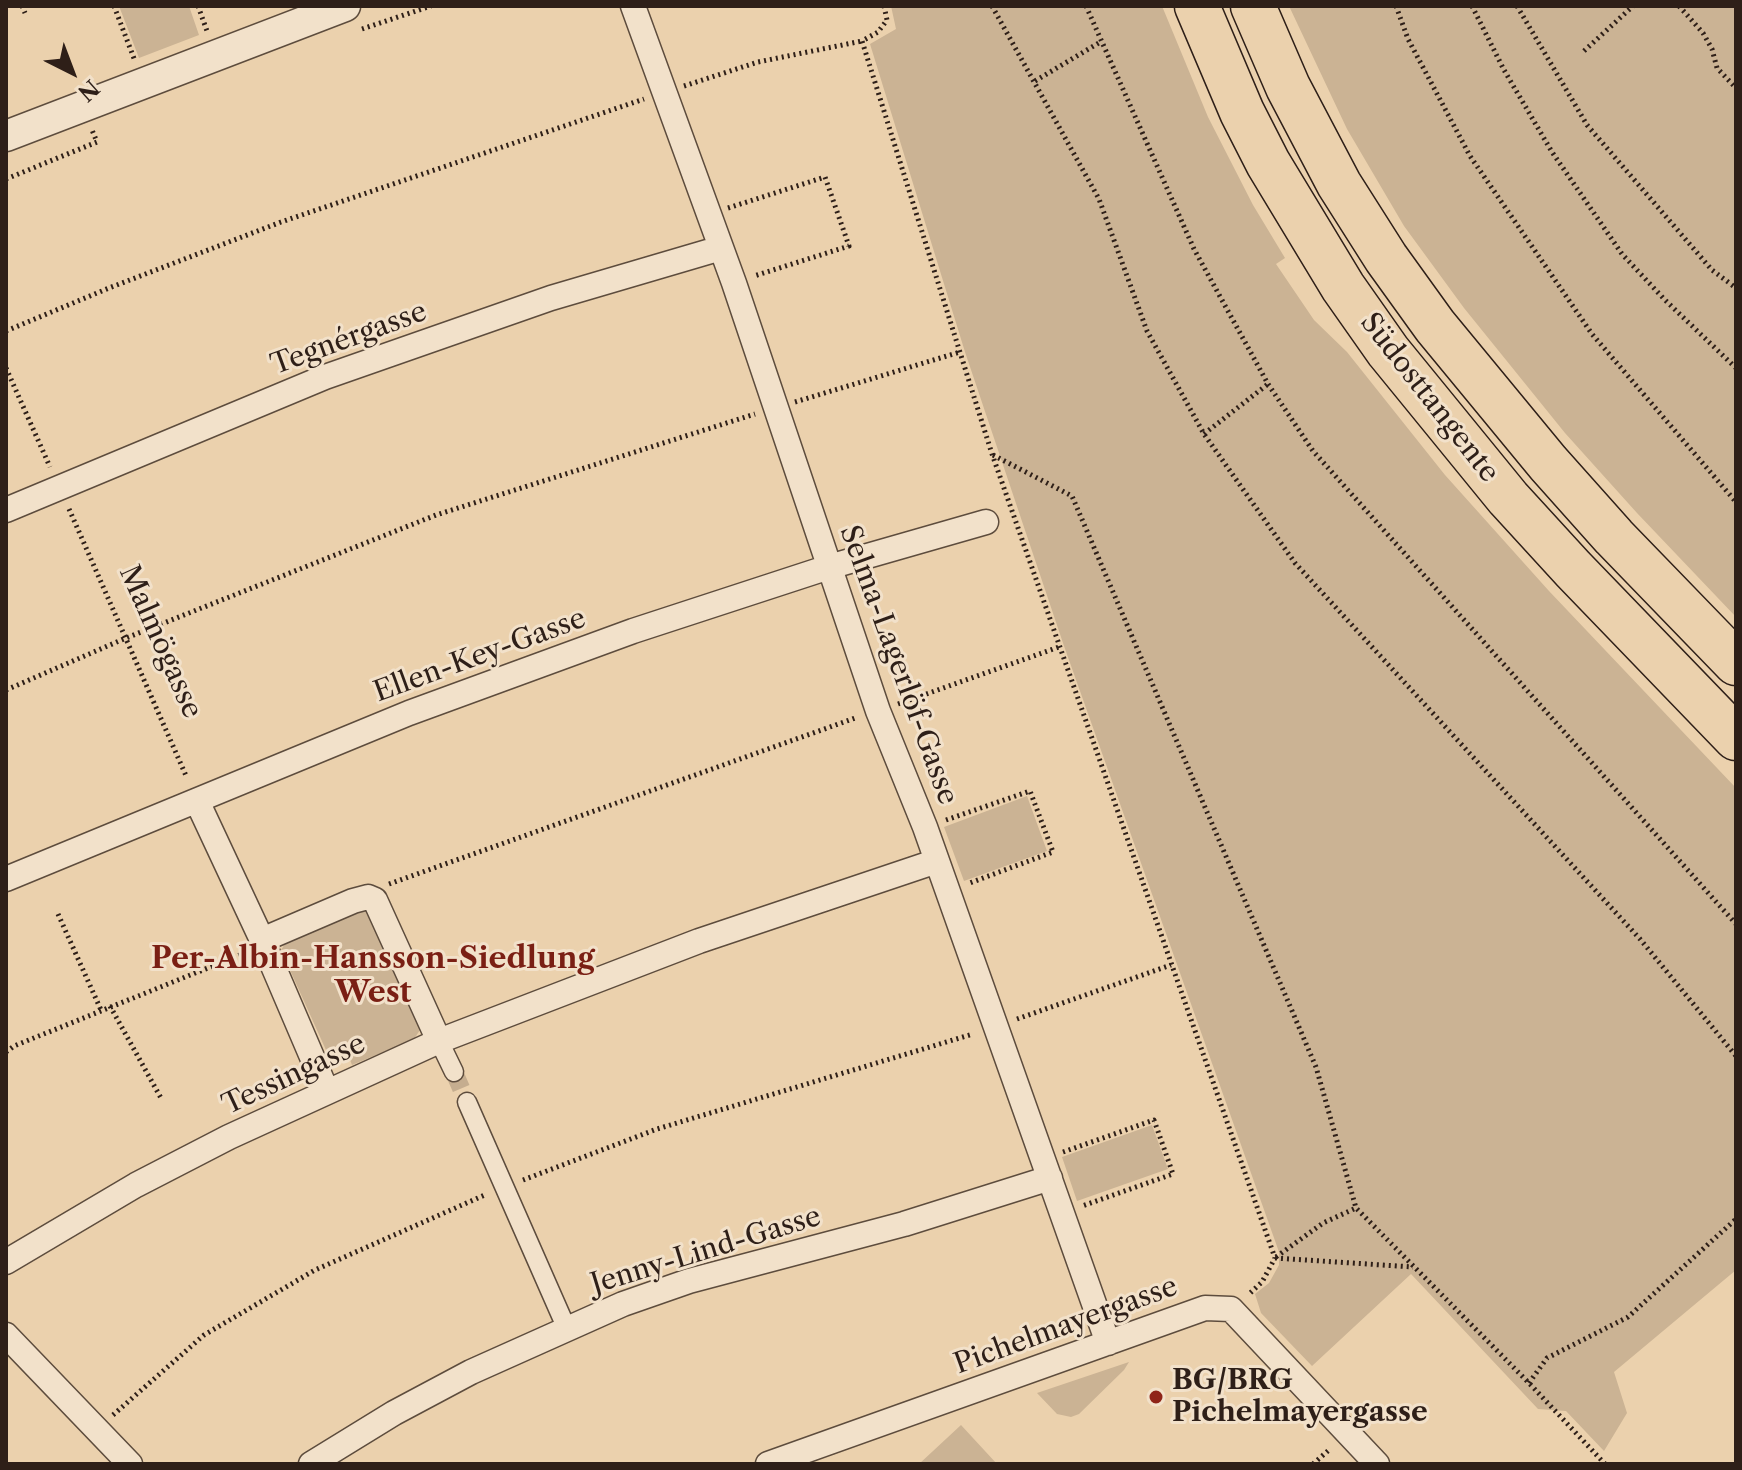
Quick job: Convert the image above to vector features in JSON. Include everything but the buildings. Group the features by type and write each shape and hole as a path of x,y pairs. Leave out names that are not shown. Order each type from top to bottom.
{"highway":[{"name":"Südosttangente","path":"1197,6 1236,99 1275,175 1343,287 1388,351 1508,498 1736,738"},
{"name":"Südosttangente","path":"1253,6 1288,87 1339,184 1386,258 1435,326 1548,463 1614,537 1736,663"}],"street":[{"path":"6,136 345,6"},
{"name":"Selma-Lagerlöf-Gasse","path":"633,6 734,283 878,711 925,827 1108,1343"},
{"name":"Tegnérgasse","path":"6,510 325,377 551,298 721,248"},
{"name":"Ellen-Key-Gasse","path":"6,879 424,707 633,631 829,567 986,522"},
{"path":"197,801 262,940 327,1092"},
{"name":"Tessingasse","path":"6,1262 149,1178 229,1137 439,1041 699,941 937,861"},
{"path":"262,940 353,901 372,898 380,908 454,1072"},
{"path":"467,1102 566,1327"},
{"name":"Jenny-Lind-Gasse","path":"311,1464 394,1413 566,1327 689,1281 904,1224 1046,1168"},
{"name":"Pichelmayergasse","path":"768,1464 1205,1308 1231,1309"},
{"path":"1231,1309 1377,1464"},
{"path":"6,1335 130,1464"}],"path":[{"path":"22,6 25,13"},
{"path":"114,6 144,83"},
{"path":"6,331 281,222 758,62 862,41 878,32 887,20 884,6"},
{"path":"992,6 1099,199 1147,331 1204,434 1295,563 1640,939 1736,1056"},
{"path":"1086,6 1194,249 1268,384 1313,451 1736,924"},
{"path":"1396,6 1408,39 1470,156 1592,334 1736,502"},
{"path":"1472,6 1504,70 1552,152 1622,254 1736,368"},
{"path":"1517,6 1587,125 1712,270 1736,288"},
{"path":"1584,51 1633,6"},
{"path":"1679,6 1703,33 1712,49 1717,68 1736,88"},
{"path":"862,41 992,454 1275,1258"},
{"path":"1035,81 1102,41"},
{"path":"708,214 825,177 849,246 734,283"},
{"path":"6,690 126,638 436,515 960,352"},
{"name":"Malmögasse","path":"6,368 197,801"},
{"path":"1204,434 1268,384"},
{"path":"992,454 1072,496 1316,1067 1356,1208 1605,1464"},
{"path":"372,898 385,885 1059,647"},
{"path":"925,827 1030,791 1053,852 947,891"},
{"path":"58,914 101,1010"},
{"path":"6,1052 110,1006 247,952 262,940"},
{"path":"97,1430 204,1335 315,1270 505,1187 657,1129 995,1027 1171,965"},
{"path":"110,1006 161,1098"},
{"path":"1046,1168 1154,1120 1169,1160 1173,1174 1062,1213"},
{"path":"1231,1309 1262,1282 1275,1258 1323,1223 1356,1208"},
{"path":"1529,1383 1547,1358 1628,1317 1736,1219"},
{"path":"1275,1258 1414,1267"},
{"path":"1313,1464 1331,1449"}],"shaded area":[{"path":"119,6 189,6 199,35 139,58"},
{"path":"891,6 1162,6 1208,117 1253,205 1285,258 1276,264 1314,320 1347,352 1445,475 1549,591 1736,788 1736,1270 1614,1372 1627,1413 1604,1451 1566,1411 1538,1409 1411,1274 1312,1366 1261,1313 1255,1294 1269,1283 1279,1265 1279,1252 1064,646 965,352 870,44 896,29"},
{"path":"1289,6 1736,6 1736,617 1565,433 1464,308 1404,226 1347,129"},
{"path":"1027,796 1047,851 964,881 944,827"},
{"path":"363,908 371,912 422,1027 414,1039 352,1065 347,1052 330,1059 281,950 287,941"},
{"path":"1152,1125 1168,1169 1077,1201 1062,1157"},
{"path":"1129,1362 1079,1414 1071,1417 1057,1414 1037,1393"},
{"path":"961,1425 997,1464 919,1464"}],"tunnel":[{"path":"454,1072 467,1102"}],"place":[{"name":"BG/BRG Pichelmayergasse","path":"1156,1397"}],"district":[{"name":"Per-Albin-Hansson-Siedlung West","path":"373,976"}]}
